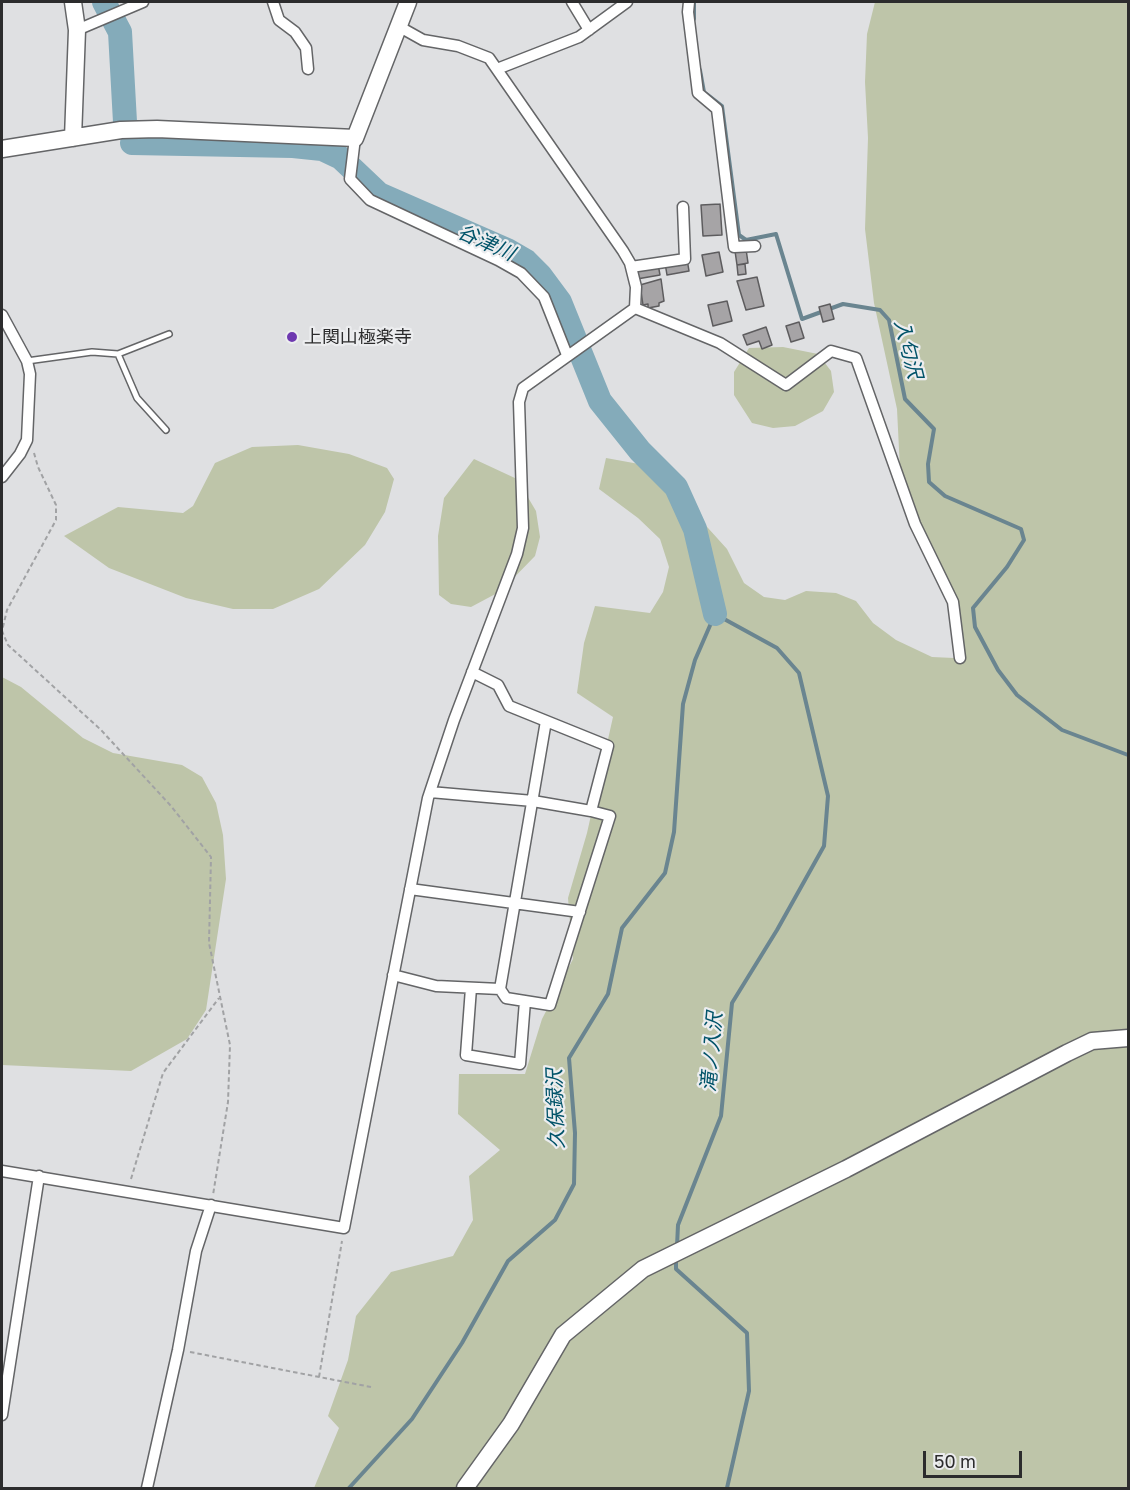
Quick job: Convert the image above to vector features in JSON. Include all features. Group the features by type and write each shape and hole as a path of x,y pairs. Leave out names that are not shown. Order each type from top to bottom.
{"street":[{"path":"73,2 77,30 73,138"},
{"path":"77,30 142,2"},
{"path":"273,2 279,20 295,32 306,48 308,69"},
{"path":"408,2 355,138 350,179 370,200 498,260 520,273 544,297 567,355"},
{"path":"572,2 589,30"},
{"path":"497,69 579,37 625,2"},
{"path":"689,2 688,12 698,93 717,109 734,247 755,246"},
{"path":"398,26 423,40 458,46 489,58 623,250 631,267 636,287 635,308"},
{"path":"2,149 121,130 157,129 355,138"},
{"path":"631,267 685,259 683,207"},
{"path":"2,1171 344,1228 430,792 517,554 523,528 519,402 523,388 635,308"},
{"path":"635,308 720,343 786,385 831,351 856,358 915,524 953,603 960,658"},
{"path":"2,315 27,361 30,374 27,440 20,454 2,477"},
{"path":"472,672 498,685 509,706 608,746 591,811"},
{"path":"430,792 532,801 610,816 550,1005 506,998 500,989 532,801 546,720"},
{"path":"410,889 515,901 580,912"},
{"path":"393,975 436,986 500,989"},
{"path":"471,988 466,1055 519,1064 525,1001"},
{"path":"465,1488 511,1424 563,1335 644,1269 846,1169 1092,1041 1128,1038"},
{"path":"2,1415 39,1176"},
{"path":"147,1488 178,1350 196,1251 212,1205"}],"lane":[{"path":"27,361 92,352 118,354 170,334"},
{"path":"118,354 137,398 166,430"}],"path":[{"path":"27,440 56,505 56,520 7,610 2,631 8,645 101,730 171,806 210,857 209,943 230,1045 228,1102 212,1205"},
{"path":"127,1193 163,1073 219,998"},
{"path":"319,1377 344,1228"},
{"path":"178,1350 371,1387"}],"green space":[{"path":"875,2 1128,2 1128,1488 314,1488 339,1428 328,1416 348,1360 356,1316 391,1272 453,1256 473,1220 469,1176 500,1150 458,1114 459,1074 525,1074 542,1019 573,959 568,898 587,833 613,717 577,693 584,643 595,606 650,613 663,592 669,567 660,539 638,518 599,489 606,458 639,464 671,487 727,549 744,583 764,597 785,600 806,591 836,593 856,601 873,623 896,640 932,657 954,658 950,609 908,520 901,490 897,409 874,303 865,229 868,138 865,82 867,34"},
{"path":"783,347 818,354 831,371 834,392 823,411 795,426 773,428 752,423 734,395 734,372 749,348"},
{"path":"298,445 349,454 387,468 394,479 385,512 365,545 319,589 273,609 233,609 186,598 109,568 64,536 118,507 183,513 193,506 215,463 252,447"},
{"path":"474,459 517,479 536,511 540,537 535,556 501,591 471,607 451,604 439,595 438,536 444,498"},
{"path":"2,677 21,687 83,738 113,753 182,765 202,777 216,803 223,835 226,879 206,1010 187,1039 131,1071 2,1065"}],"building":[{"path":"720,204 722,235 703,236 701,205"},
{"path":"746,249 748,263 737,265 735,251"},
{"path":"719,252 723,272 706,276 702,255"},
{"path":"687,259 689,271 667,275 665,263"},
{"path":"658,264 660,275 637,279 635,268"},
{"path":"745,264 746,274 738,275 737,265"},
{"path":"757,277 764,306 746,310 737,281"},
{"path":"661,279 664,301 659,303 659,306 648,308 648,304 643,305 640,285"},
{"path":"727,301 732,321 713,326 708,305"},
{"path":"830,304 834,319 823,322 819,307"},
{"path":"799,322 804,338 791,342 786,326"},
{"path":"766,327 772,345 762,349 759,341 747,345 743,335"}],"waterway":[{"name":"谷津川","path":"104,2 120,32 125,122"},
{"name":"入匂沢","path":"694,2 694,19"},
{"name":"入匂沢","path":"700,70 704,92 722,106 739,235 746,240 776,234 802,319 843,304 880,310 889,320 905,399 934,429 928,464 929,482 945,496 1021,529 1024,540 1007,567 973,608 975,627 998,670 1017,695 1062,730 1128,755"},
{"name":"谷津川","path":"132,143 293,146 322,149 341,158 379,194 507,250 526,261 540,275 560,302 600,401 640,451 676,487 695,529 715,614"},
{"name":"久保録沢","path":"349,1488 412,1419 462,1343 508,1261 555,1220 574,1184 575,1133 569,1058 608,994 622,928 665,873 674,832 683,704 695,660 715,614 777,648 799,673 828,796 824,846 777,930 732,1003 721,1116 678,1225 677,1246"},
{"name":"滝ノ入沢","path":"676,1257 676,1269 747,1333 749,1391 727,1488"}],"place":[{"name":"上関山極楽寺","path":"292,337"}]}
